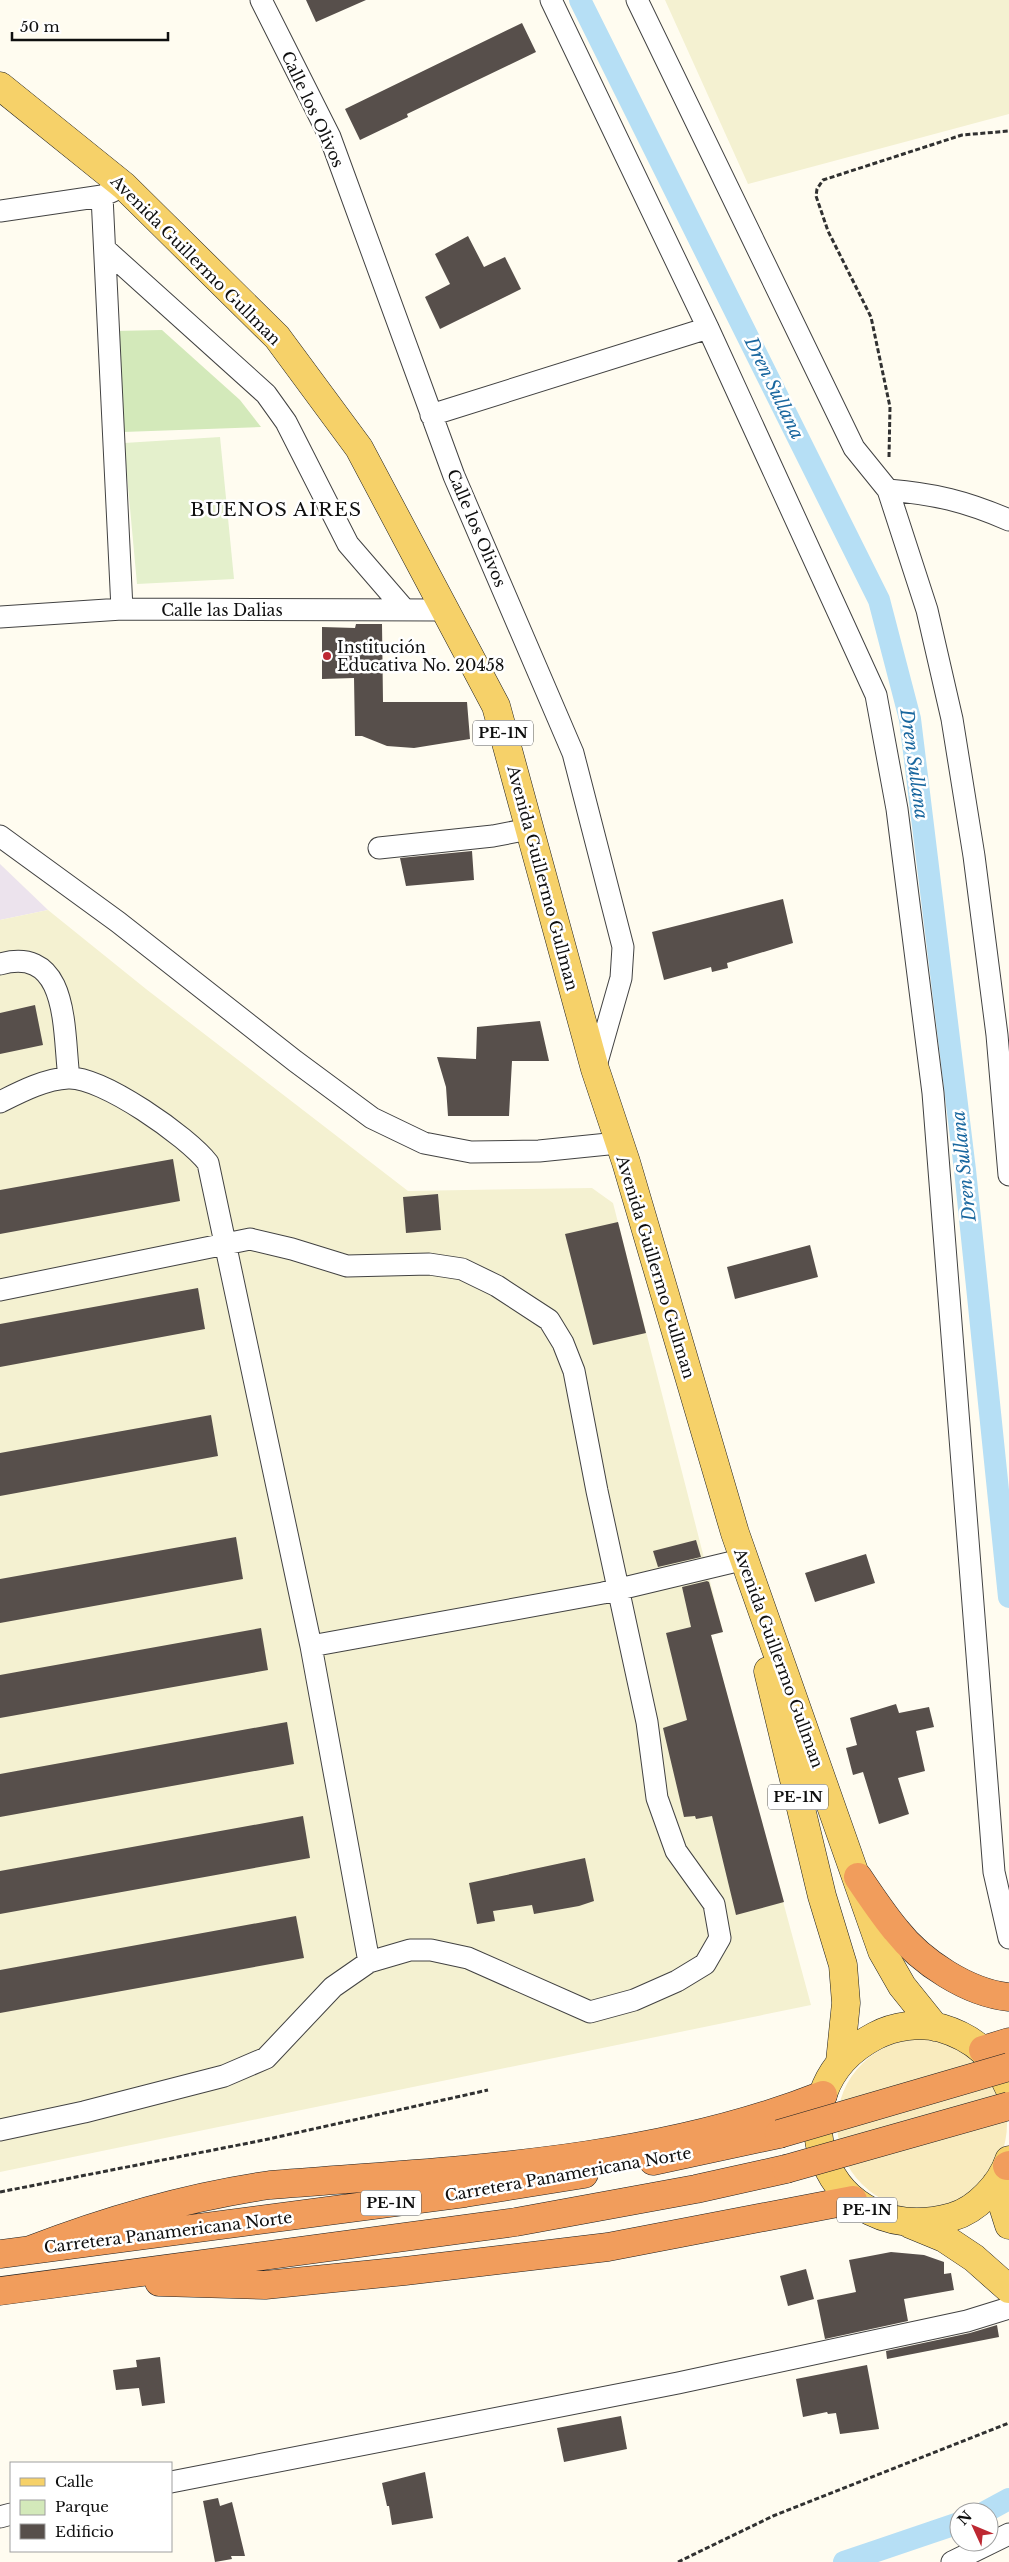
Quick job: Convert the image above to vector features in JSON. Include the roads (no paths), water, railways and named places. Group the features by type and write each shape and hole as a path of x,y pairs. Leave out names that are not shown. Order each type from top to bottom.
{"highway":[{"path":"858,1877 897,1932 932,1964 962,1983 998,1996 1009,1997"},
{"path":"983,2050 1009,2042"},
{"name":"Carretera Panamericana Norte","path":"0,2254 557,2179 649,2162 779,2134 1009,2067"},
{"path":"30,2250 114,2219 227,2191 270,2185 562,2160 707,2130 777,2112 823,2095"},
{"name":"PE-1N","path":"0,2291 516,2222 651,2198 786,2169 1009,2106"},
{"path":"80,2280 265,2285 396,2272 608,2247 853,2200"}],"main road":[{"name":"Avenida Guillermo Gullman","path":"0,86 113,191 276,337 359,448 496,706 595,1069 628,1172 735,1533 858,1877 882,1951 902,1986 936,2027"},
{"name":"Avenida Guillermo Gullman","path":"735,1533 822,1896 843,1965 846,2003 840,2062"},
{"name":"PE-1N","path":"1005,2169 978,2202 956,2215 932,2222 906,2223 887,2219 869,2211 853,2200 833,2177 819,2141 818,2118 823,2095 840,2062 860,2044 883,2032 909,2026 936,2027 969,2040 983,2050 995,2063 1009,2088"},
{"path":"1005,2169 1009,2225"},
{"path":"906,2223 944,2238 974,2258 1009,2289"}],"street":[{"name":"Calle los Olivos","path":"261,0 330,137 454,476 573,753 623,948 621,978 595,1069"},
{"path":"551,0 708,328 876,694 897,808 933,1093 994,1872 1009,1938"},
{"path":"637,0 854,448 888,490 928,610 952,719 1003,1034 1009,1175"},
{"path":"0,211 113,191 105,249 122,609"},
{"path":"105,249 266,394 286,422 348,544 405,610"},
{"path":"431,416 708,328"},
{"path":"888,490 922,492 969,503 1009,520"},
{"name":"Calle las Dalias","path":"0,617 122,609 445,610"},
{"path":"379,848 493,836 529,829"},
{"path":"0,836 118,922 295,1061 372,1118 424,1144 470,1152 539,1151 618,1143"},
{"path":"0,964 10,962 34,963 48,973 59,993 68,1078"},
{"path":"0,1102 41,1084 68,1078 91,1082 123,1099 187,1140 208,1164 311,1646 369,1962"},
{"path":"0,1290 250,1239 292,1249 347,1266 429,1264 462,1269 497,1286 549,1320 562,1343 574,1371 596,1491 620,1589 647,1722 657,1798 676,1851 714,1904 720,1938 705,1964 678,1981 634,2000 590,2012 468,1958 431,1950 410,1950 369,1962 333,1987 266,2058 224,2076 84,2112 0,2130"},
{"path":"311,1646 620,1589 741,1560"},
{"path":"172,2482 687,2381 967,2321 1009,2308"},
{"path":"952,2562 1009,2534"}],"waterway":[{"name":"Dren Sullana","path":"580,0 879,600 910,719 965,1170 1009,1597"},
{"name":"Dren Sullana","path":"999,2504 1009,2499"},
{"name":"Dren Sullana","path":"844,2562 949,2526"}],"place":[{"name":"Institución Educativa No. 20458","path":"327,656"}],"district":[{"name":"BUENOS AIRES","path":"276,509"}]}
